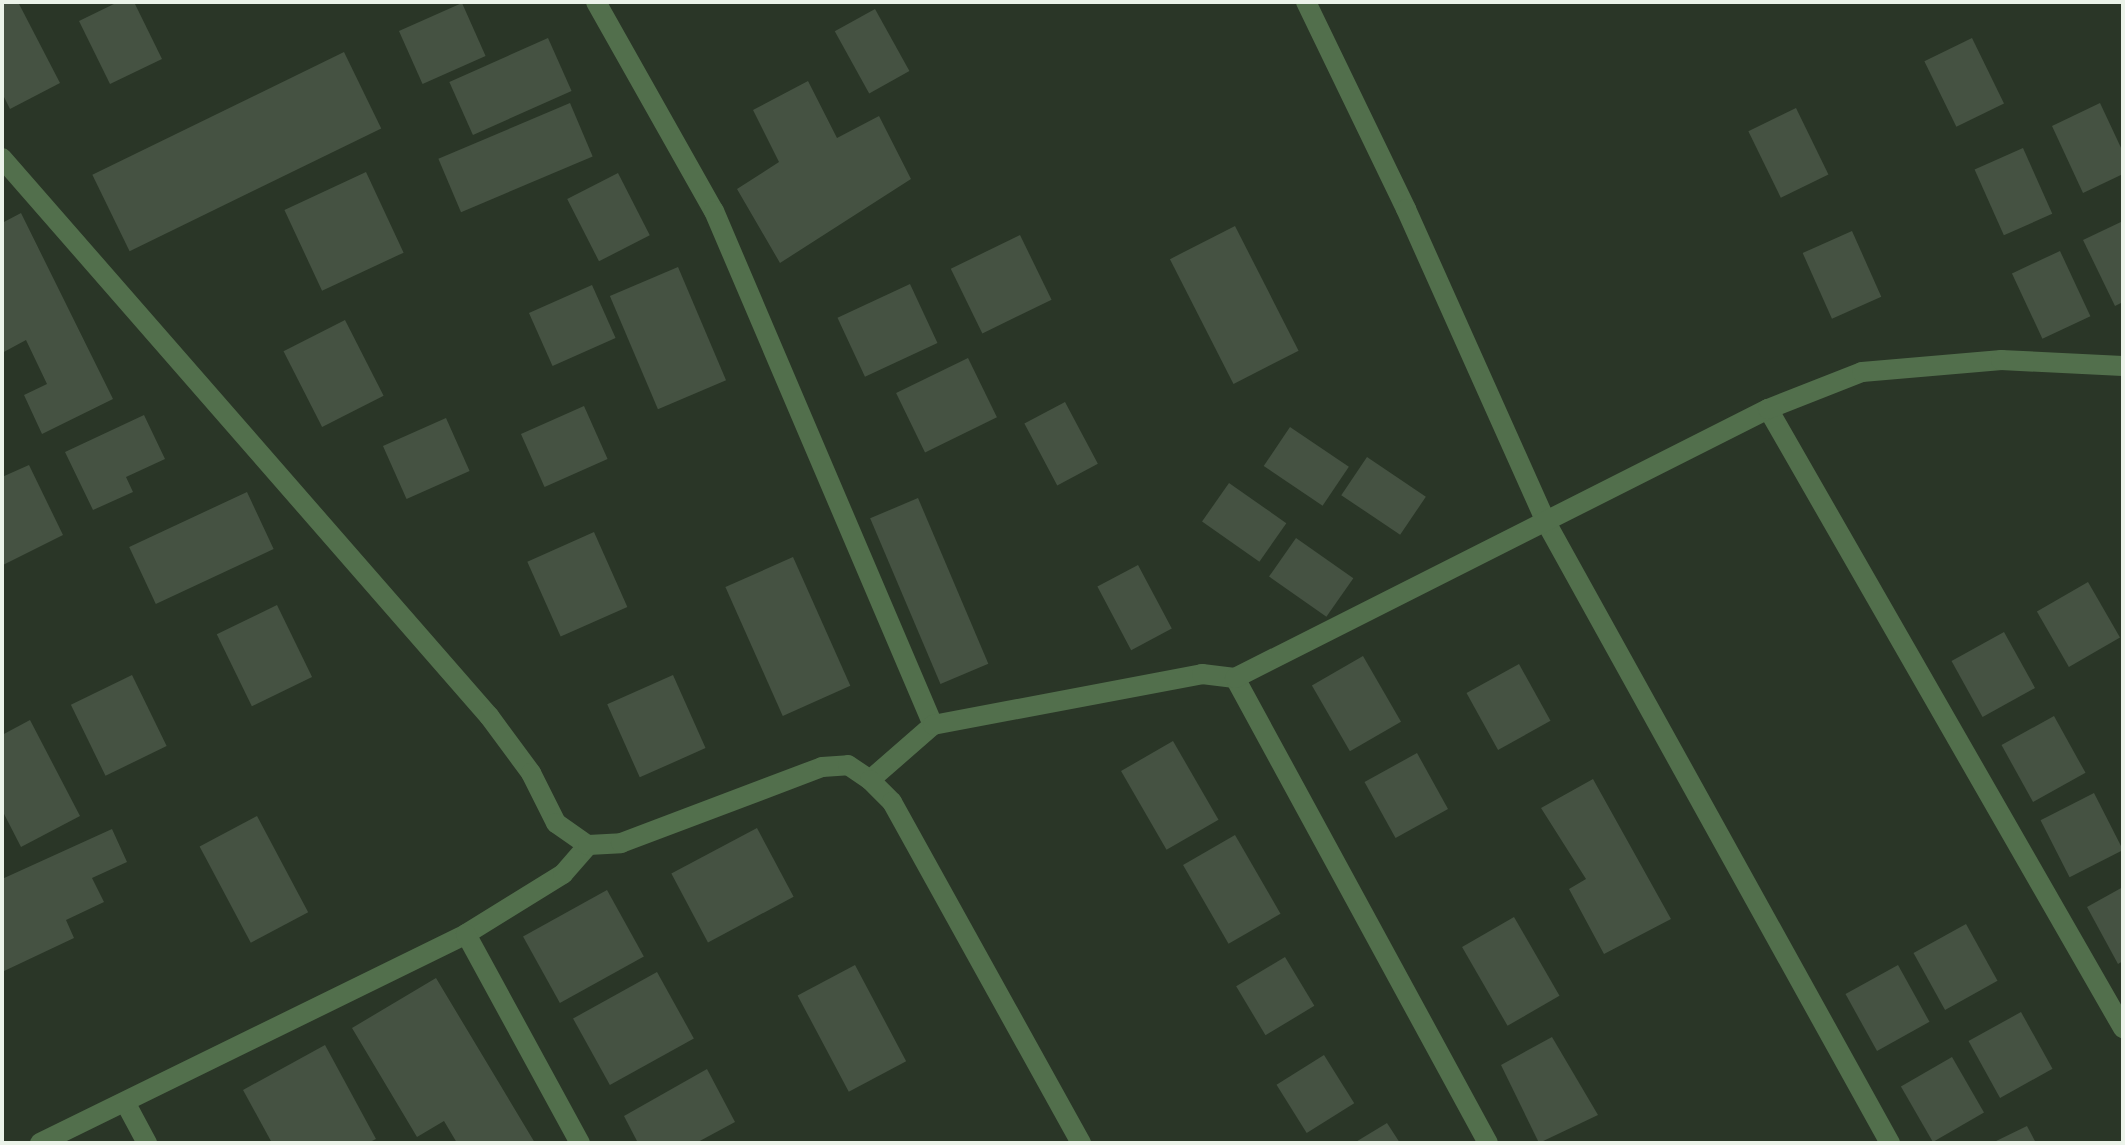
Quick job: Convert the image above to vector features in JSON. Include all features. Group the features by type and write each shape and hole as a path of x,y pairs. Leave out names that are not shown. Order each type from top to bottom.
{"street":[{"path":"596,2 714,211 933,725"},
{"path":"1306,2 1406,209 1547,524 1890,1143"},
{"path":"2,158 489,716 531,773 556,823 588,845 621,843 822,767 848,765 870,780 892,802 1081,1143"},
{"path":"870,780 933,725 1202,674 1235,678 1547,524 1768,409 1862,372 2001,360 2123,366"},
{"path":"1768,409 2123,1028"},
{"path":"1235,678 1488,1143"},
{"path":"40,1143 466,934 563,874 588,845"},
{"path":"466,934 580,1143"},
{"path":"125,1102 147,1143"}],"building":[{"path":"2,2 18,2 60,83 10,109 2,93"},
{"path":"118,2 134,2 162,59 110,84 79,21"},
{"path":"462,3 486,56 423,84 399,31"},
{"path":"875,9 909,71 869,93 835,31"},
{"path":"548,38 572,91 473,135 449,82"},
{"path":"1972,38 2004,104 1956,127 1924,61"},
{"path":"344,52 381,128 130,251 92,175"},
{"path":"808,81 837,138 879,116 911,179 780,263 737,189 779,162 753,110"},
{"path":"570,103 593,156 461,212 438,159"},
{"path":"2100,103 2123,152 2123,174 2083,193 2052,126"},
{"path":"1796,108 1828,175 1781,198 1748,131"},
{"path":"2023,148 2052,214 2004,235 1975,170"},
{"path":"366,172 404,253 322,291 284,210"},
{"path":"618,173 650,235 599,261 567,199"},
{"path":"21,213 113,399 42,434 24,395 47,384 26,340 2,353 2,223"},
{"path":"2123,221 2123,302 2115,306 2083,240"},
{"path":"1235,226 1299,351 1234,384 1170,259"},
{"path":"1852,231 1881,297 1832,319 1803,253"},
{"path":"1020,235 1052,300 982,333 951,269"},
{"path":"2060,251 2090,316 2042,339 2012,273"},
{"path":"678,267 726,380 658,409 610,296"},
{"path":"910,284 937,343 865,377 837,318"},
{"path":"592,285 616,338 553,366 529,313"},
{"path":"345,320 384,396 322,427 284,351"},
{"path":"968,358 997,417 925,452 896,393"},
{"path":"1065,402 1098,464 1057,485 1024,424"},
{"path":"584,406 608,459 545,487 521,434"},
{"path":"144,415 165,459 126,477 133,492 93,510 65,452"},
{"path":"446,418 470,471 407,499 383,446"},
{"path":"1290,427 1349,467 1323,506 1264,466"},
{"path":"1367,457 1426,497 1400,535 1341,495"},
{"path":"29,465 63,535 3,565 2,477"},
{"path":"1229,483 1286,523 1259,562 1202,522"},
{"path":"247,492 274,549 156,604 129,547"},
{"path":"918,498 988,664 940,684 870,518"},
{"path":"594,532 627,607 561,637 527,562"},
{"path":"1296,538 1353,578 1326,617 1269,577"},
{"path":"793,557 850,686 783,716 725,587"},
{"path":"1138,565 1172,629 1131,650 1097,587"},
{"path":"2088,582 2120,637 2069,667 2037,612"},
{"path":"277,605 312,677 252,706 217,634"},
{"path":"2004,632 2035,688 1983,717 1952,661"},
{"path":"1363,656 1401,722 1350,751 1312,686"},
{"path":"1519,664 1551,721 1498,750 1467,693"},
{"path":"132,675 167,746 106,776 71,705"},
{"path":"673,675 706,748 640,777 607,704"},
{"path":"2054,716 2086,773 2033,802 2002,745"},
{"path":"30,720 80,816 21,847 2,810 2,735"},
{"path":"1173,741 1218,820 1167,850 1121,771"},
{"path":"1417,753 1448,809 1396,838 1365,782"},
{"path":"1593,779 1671,919 1604,954 1569,889 1586,879 1541,808"},
{"path":"2094,793 2123,850 2070,877 2041,820"},
{"path":"257,816 308,912 251,943 200,847"},
{"path":"757,828 794,897 708,942 671,874"},
{"path":"112,829 127,862 92,878 104,902 66,920 74,938 2,972 2,879"},
{"path":"1235,835 1280,914 1229,944 1183,865"},
{"path":"2123,887 2123,961 2118,964 2087,907"},
{"path":"607,890 644,956 560,1003 523,937"},
{"path":"1514,917 1560,996 1508,1026 1462,947"},
{"path":"1966,924 1998,981 1945,1010 1914,953"},
{"path":"1285,957 1314,1006 1265,1035 1236,986"},
{"path":"855,965 906,1061 849,1092 798,996"},
{"path":"1898,965 1930,1022 1877,1051 1846,994"},
{"path":"657,972 694,1038 610,1085 573,1019"},
{"path":"436,978 535,1143 457,1143 444,1121 417,1137 352,1028"},
{"path":"2021,1012 2053,1069 2000,1098 1969,1041"},
{"path":"1552,1037 1598,1115 1539,1143 1501,1065"},
{"path":"325,1045 376,1139 368,1143 272,1143 243,1090"},
{"path":"1324,1055 1354,1103 1307,1133 1277,1085"},
{"path":"1952,1057 1984,1112 1933,1142 1901,1086"},
{"path":"707,1069 735,1122 696,1143 638,1143 624,1116"},
{"path":"1387,1123 1400,1143 1354,1143"},
{"path":"2027,1126 2036,1143 1992,1143"}]}
